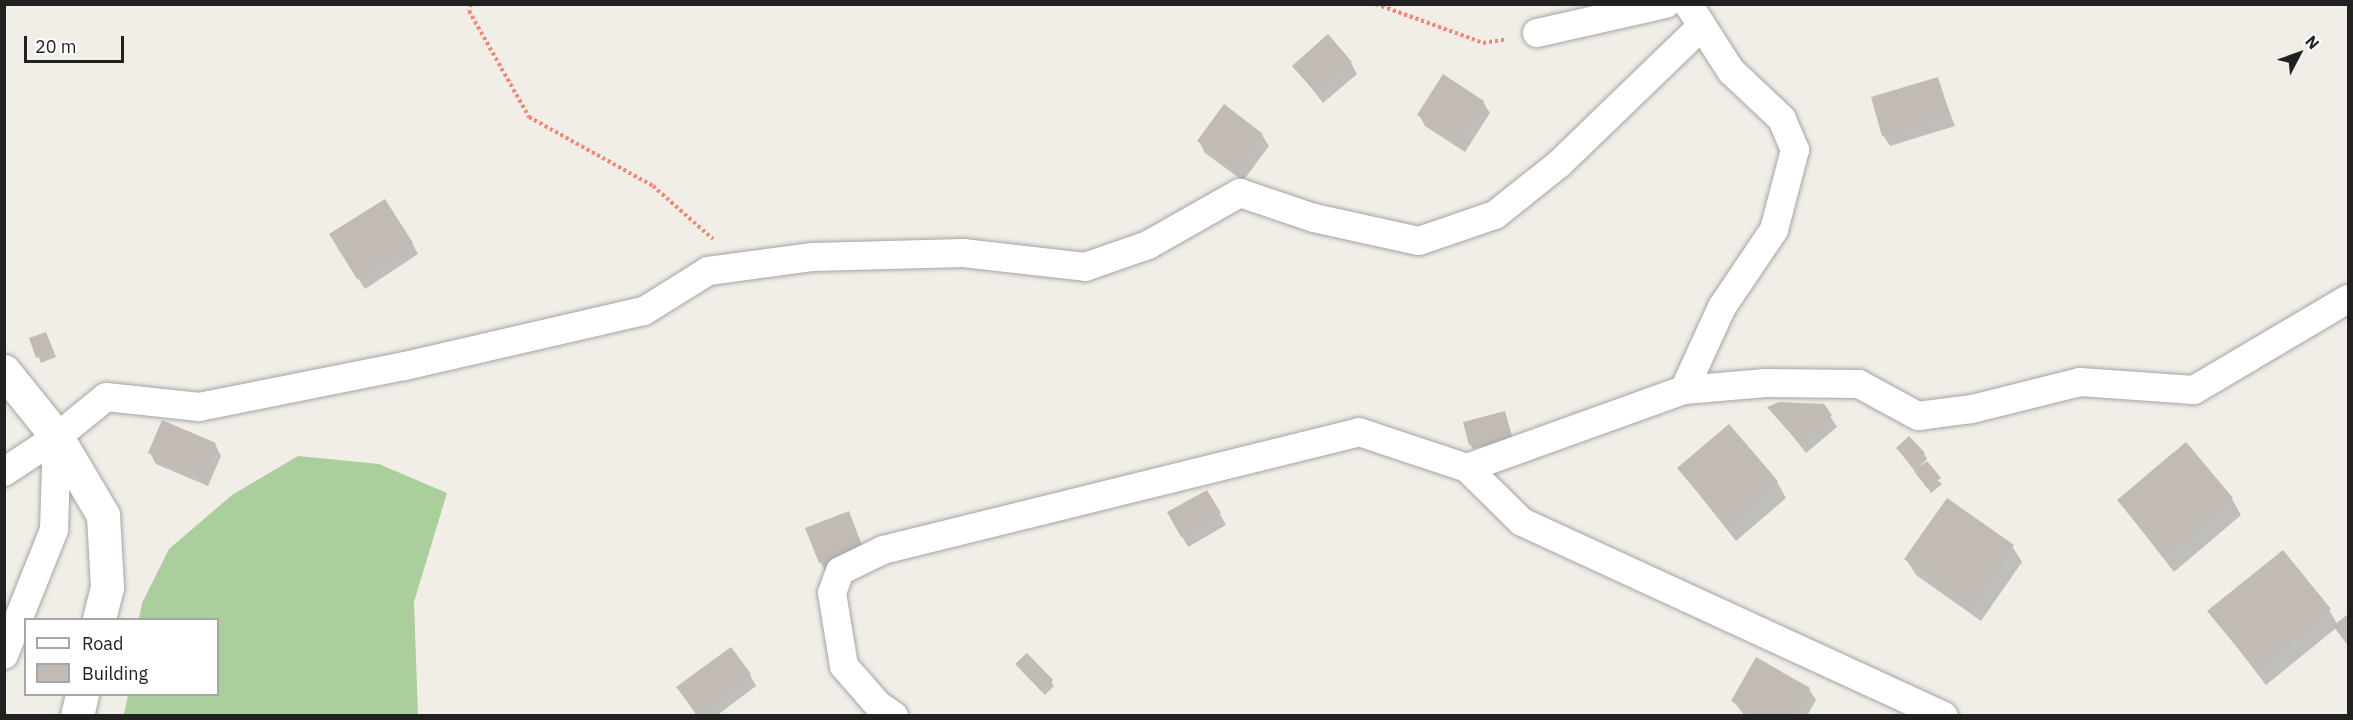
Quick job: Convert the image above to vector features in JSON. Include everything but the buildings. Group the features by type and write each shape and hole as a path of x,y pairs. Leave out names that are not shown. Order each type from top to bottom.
{"street":[{"path":"1537,33 1666,4"},
{"path":"4,472 57,437 105,397 199,407 405,366 644,311 708,271 813,257 963,253 1084,267 1148,245 1240,194 1314,218 1419,241 1495,215 1559,164 1694,16 1731,71 1782,119 1795,150 1774,230 1722,307 1684,390"},
{"path":"1467,468 1684,390 1766,383 1859,384 1918,416 1972,409 2080,382 2194,390 2349,299"},
{"path":"4,372 57,437 102,515 106,586 99,618"},
{"path":"894,716 878,705 843,666 832,593 840,571 883,550 1359,432 1467,468 1522,522 1943,716"},
{"path":"4,655 54,530 57,437"},
{"path":"77,716 82,696"}],"path":[{"path":"471,4 469,11 529,117 652,186 743,266"},
{"path":"1376,4 1483,43 1537,33"}],"green space":[{"path":"298,456 379,464 447,493 414,602 418,715 124,715 128,696 219,696 219,618 139,618 142,603 169,549 232,495"}]}
